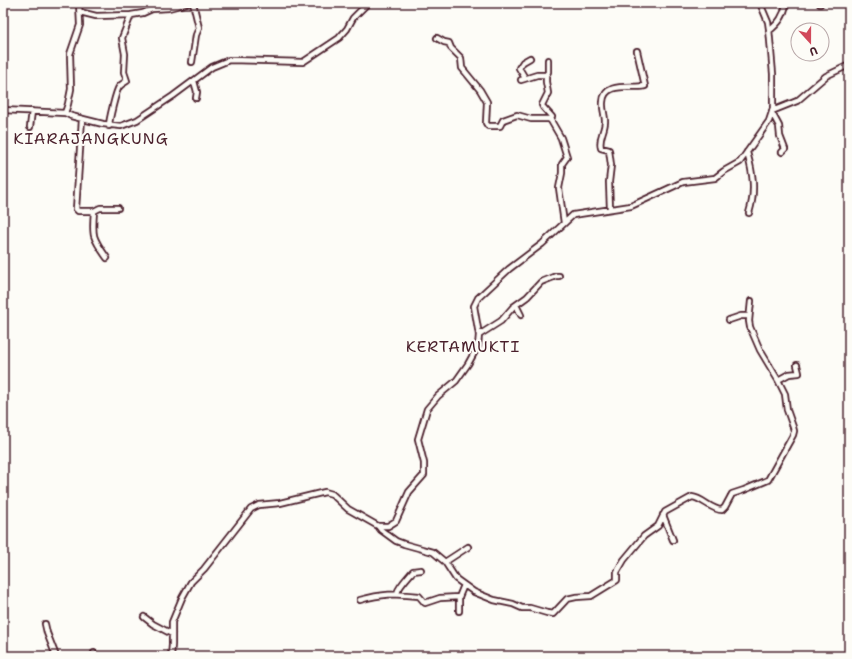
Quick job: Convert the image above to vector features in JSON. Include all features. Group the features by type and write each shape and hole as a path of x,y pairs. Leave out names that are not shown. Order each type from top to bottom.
{"street":[{"path":"65,113 71,89 70,54 79,30 79,3"},
{"path":"80,12 96,16 130,15 144,13 152,9 169,8 188,3"},
{"path":"192,62 191,58 194,52 196,35 199,28 193,3"},
{"path":"3,110 65,113 109,126 130,124 173,96 212,67 229,60 303,62 340,38 353,18 368,3"},
{"path":"378,526 388,526 396,521 409,492 424,475 424,462 418,439 427,410 438,396 456,381 478,346 479,335 474,306 478,298 486,289 542,244 576,214 636,205 682,182 715,178 724,170 740,162 748,152 769,121 772,112 773,74 769,31 768,22 760,3"},
{"path":"769,31 780,21 785,11 786,4"},
{"path":"109,126 109,118 117,90 127,81 124,72 125,54 122,38 130,15"},
{"path":"437,38 449,43 451,48 461,58 462,68 485,98 487,102 486,123 488,126 500,126 503,120 517,115 531,119 541,118 550,120"},
{"path":"610,209 609,182 611,165 609,150 601,148 600,143 605,119 603,103 604,94 606,91 618,87 645,86 637,51"},
{"path":"530,58 523,62 520,68 523,79 537,75 546,75"},
{"path":"548,60 548,72 546,75 548,92 542,105 552,117 550,120 561,138 567,157 562,164 559,188 564,223"},
{"path":"772,112 797,101 826,76 849,65"},
{"path":"194,81 197,92 196,98"},
{"path":"30,127 32,111"},
{"path":"772,112 779,126 779,133 785,149 782,152"},
{"path":"82,119 76,209 78,211 94,211 100,208 118,208"},
{"path":"748,152 753,175 753,188 749,213"},
{"path":"94,211 93,235 107,258"},
{"path":"479,335 501,321 516,305 527,297 542,282 556,276 560,276"},
{"path":"171,656 172,622 191,582 204,569 248,512 259,505 280,503 322,492 328,492 335,496 348,509 378,526 396,541 429,550 446,562 456,579 474,592 494,600 513,604 522,608 530,608 553,614 567,599 591,596 617,580 617,572 624,560 644,536 658,526 662,515 665,512 692,497 696,497 717,509 722,510 732,494 768,480 793,435 793,427 786,410 785,394 760,350 750,327 749,316 751,301"},
{"path":"516,305 521,315"},
{"path":"729,320 741,316 749,316"},
{"path":"778,380 789,374 799,373 796,365"},
{"path":"662,515 673,540"},
{"path":"446,562 468,547"},
{"path":"397,593 399,588 413,571 421,570"},
{"path":"459,611 460,597 464,585"},
{"path":"360,600 397,593 419,596 424,603 440,598 460,597"},
{"path":"144,616 153,624 172,634"},
{"path":"45,624 56,656"}],"district":[{"name":"KIARAJANGKUNG","path":"91,138"},
{"name":"KERTAMUKTI","path":"463,346"}]}
